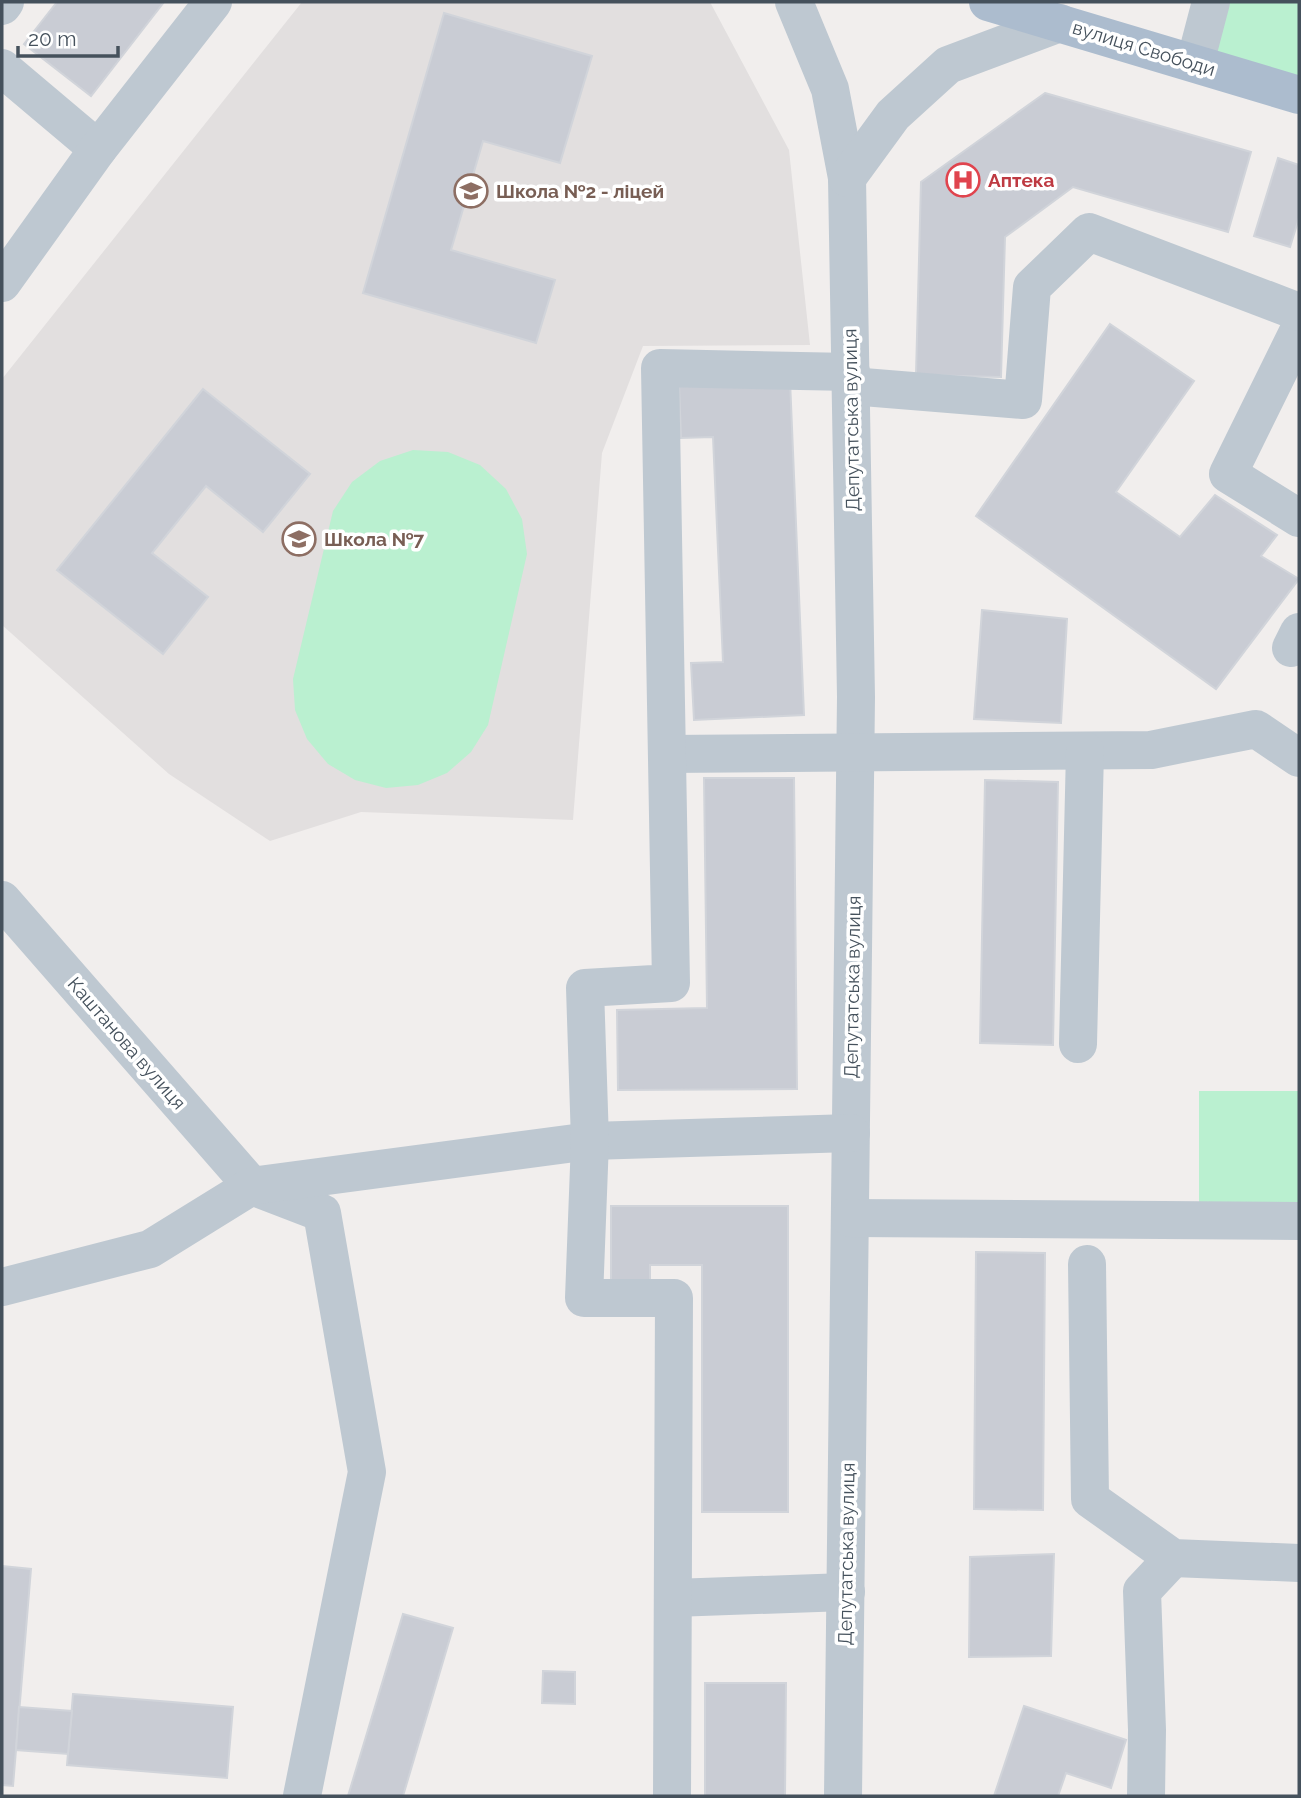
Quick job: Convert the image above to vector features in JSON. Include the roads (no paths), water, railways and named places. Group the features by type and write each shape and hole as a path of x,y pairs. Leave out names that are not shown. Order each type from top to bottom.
{"main road":[{"name":"вулиця Свободи","path":"988,2 1299,95"}],"street":[{"path":"2,283 99,149 213,2"},
{"name":"Депутатська вулиця","path":"794,2 830,89 848,178 855,753 844,1796"},
{"path":"1195,63 1212,2"},
{"path":"848,178 893,115 948,65 1060,23"},
{"path":"2,68 99,149"},
{"path":"672,1796 674,1298 584,1298 590,1141 585,988 671,983 660,368 851,379 1023,400 1032,287 1089,232 1299,312"},
{"path":"1299,330 1228,474 1299,518"},
{"path":"667,754 1151,750 1256,729 1299,758"},
{"path":"1078,1044 1085,751"},
{"name":"Каштанова вулиця","path":"2,900 252,1186"},
{"path":"2,1287 150,1249 252,1186 590,1141 851,1133"},
{"path":"252,1186 322,1213 367,1472 302,1796"},
{"path":"850,1218 1299,1221"},
{"path":"1087,1264 1090,1499 1173,1558 1299,1563"},
{"path":"1146,1796 1147,1730 1142,1591 1173,1558"},
{"path":"673,1598 846,1592"}],"place":[{"name":"Аптека","path":"963,180"},
{"name":"Школа №2 - ліцей","path":"471,191"},
{"name":"Школа №7","path":"299,539"}]}
